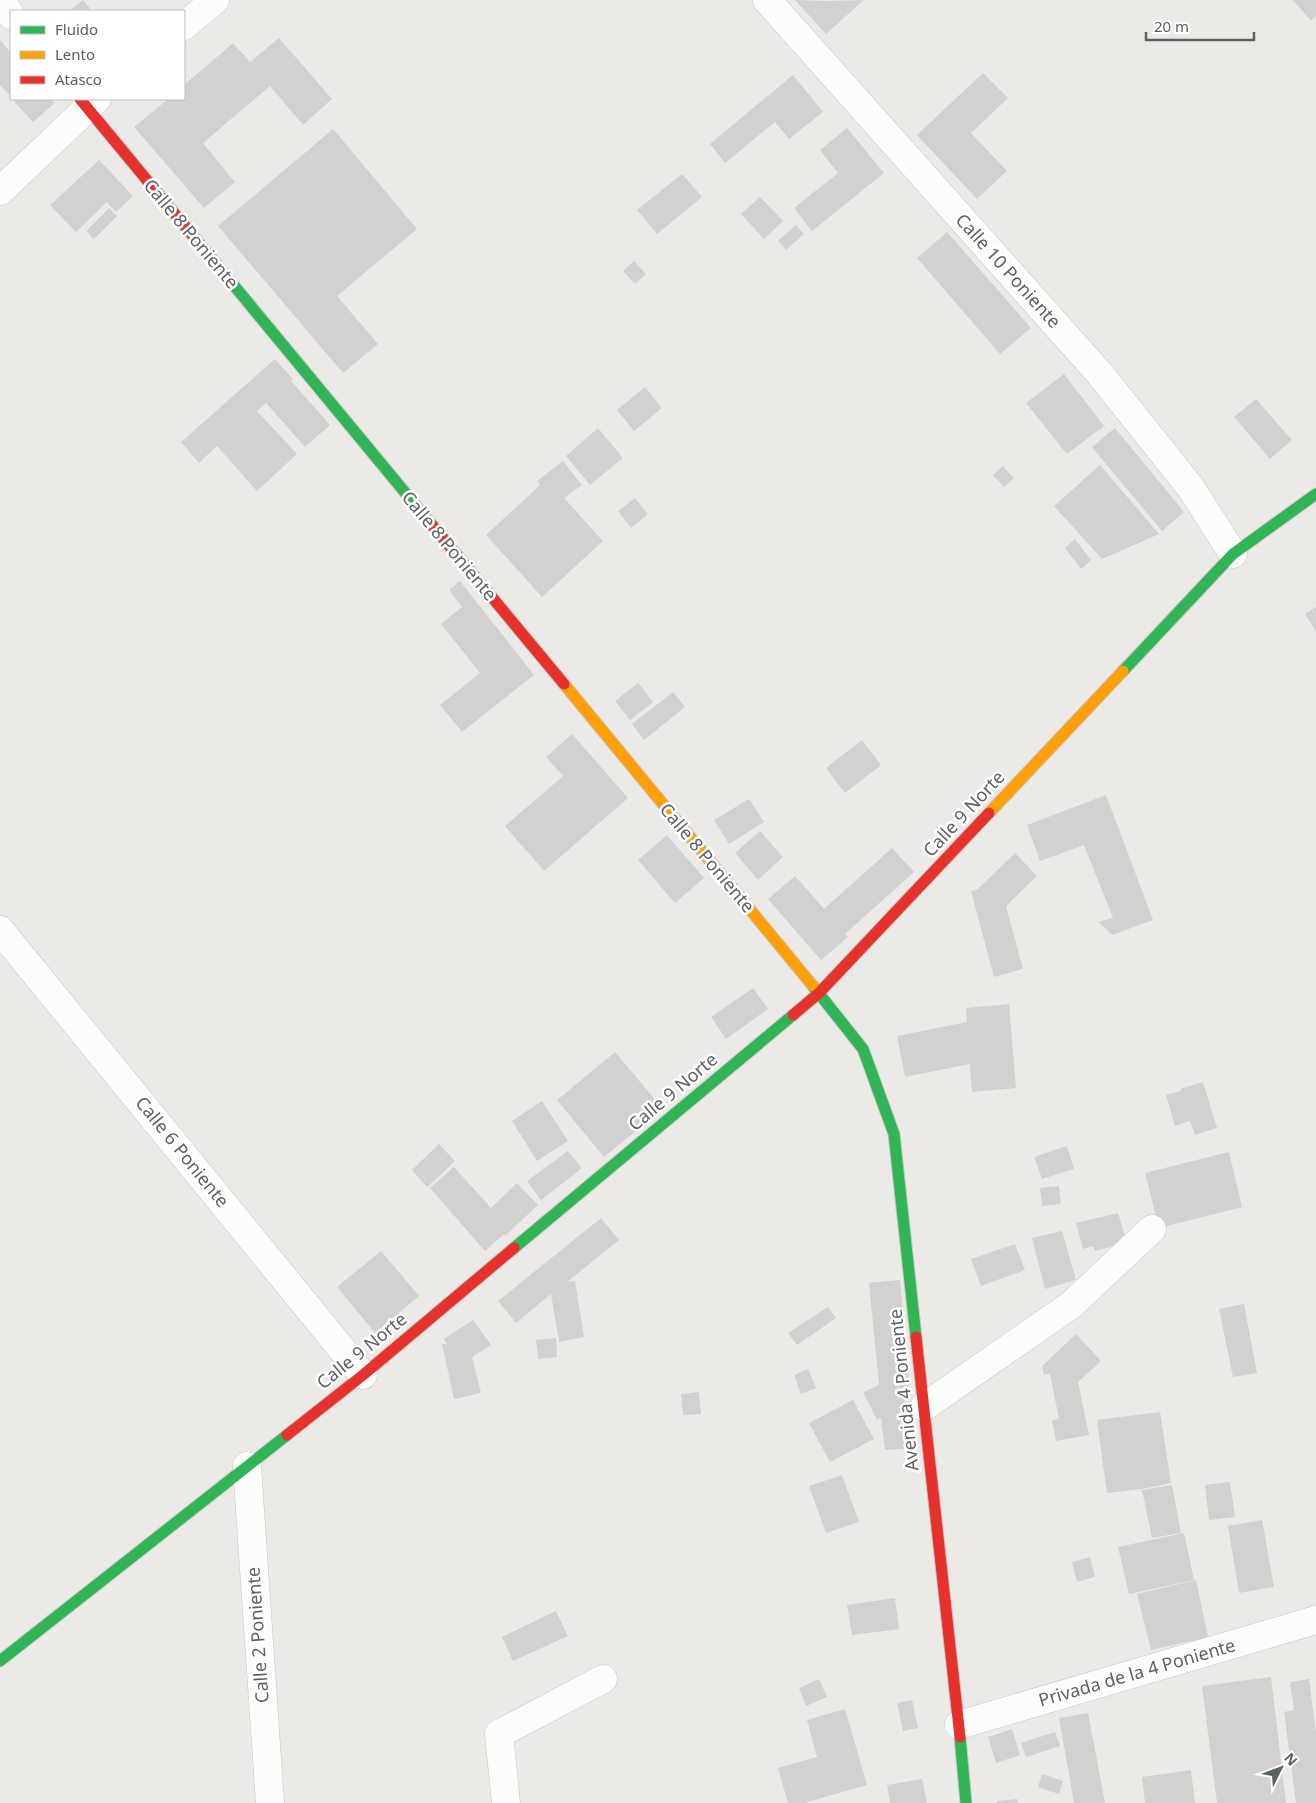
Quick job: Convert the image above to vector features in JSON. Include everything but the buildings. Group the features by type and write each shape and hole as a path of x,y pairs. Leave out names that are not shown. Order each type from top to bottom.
{"street":[{"path":"185,25 215,0"},
{"name":"Calle 10 Poniente","path":"767,0 1100,374 1191,488 1233,554"},
{"path":"0,1 10,14"},
{"path":"0,191 88,102"},
{"name":"Calle 8 Poniente","path":"88,102 819,993"},
{"name":"Calle 9 Norte","path":"0,1661 363,1374 819,993 1233,554 1316,494"},
{"name":"Calle 6 Poniente","path":"0,930 363,1374"},
{"name":"Avenida 4 Poniente","path":"819,993 863,1048 894,1134 966,1803"},
{"path":"924,1407 1071,1305 1152,1229"},
{"name":"Calle 2 Poniente","path":"247,1466 270,1803"},
{"name":"Privada de la 4 Poniente","path":"959,1725 1316,1620"},
{"path":"506,1803 499,1734 603,1679"}],"traffic: fast":[{"path":"212,259 432,525"},
{"path":"1123,671 1233,554 1316,494"},
{"path":"813,986 863,1049 894,1134 916,1337"},
{"path":"514,1248 793,1015"},
{"path":"0,1661 287,1435"},
{"path":"960,1737 966,1803"}],"traffic: slow":[{"path":"989,813 1123,671"},
{"path":"564,684 813,986"}],"traffic: jam":[{"path":"81,100 212,259"},
{"path":"432,525 564,684"},
{"path":"793,1015 819,993 989,813"},
{"path":"287,1435 363,1375 514,1248"},
{"path":"916,1337 960,1737"}]}
